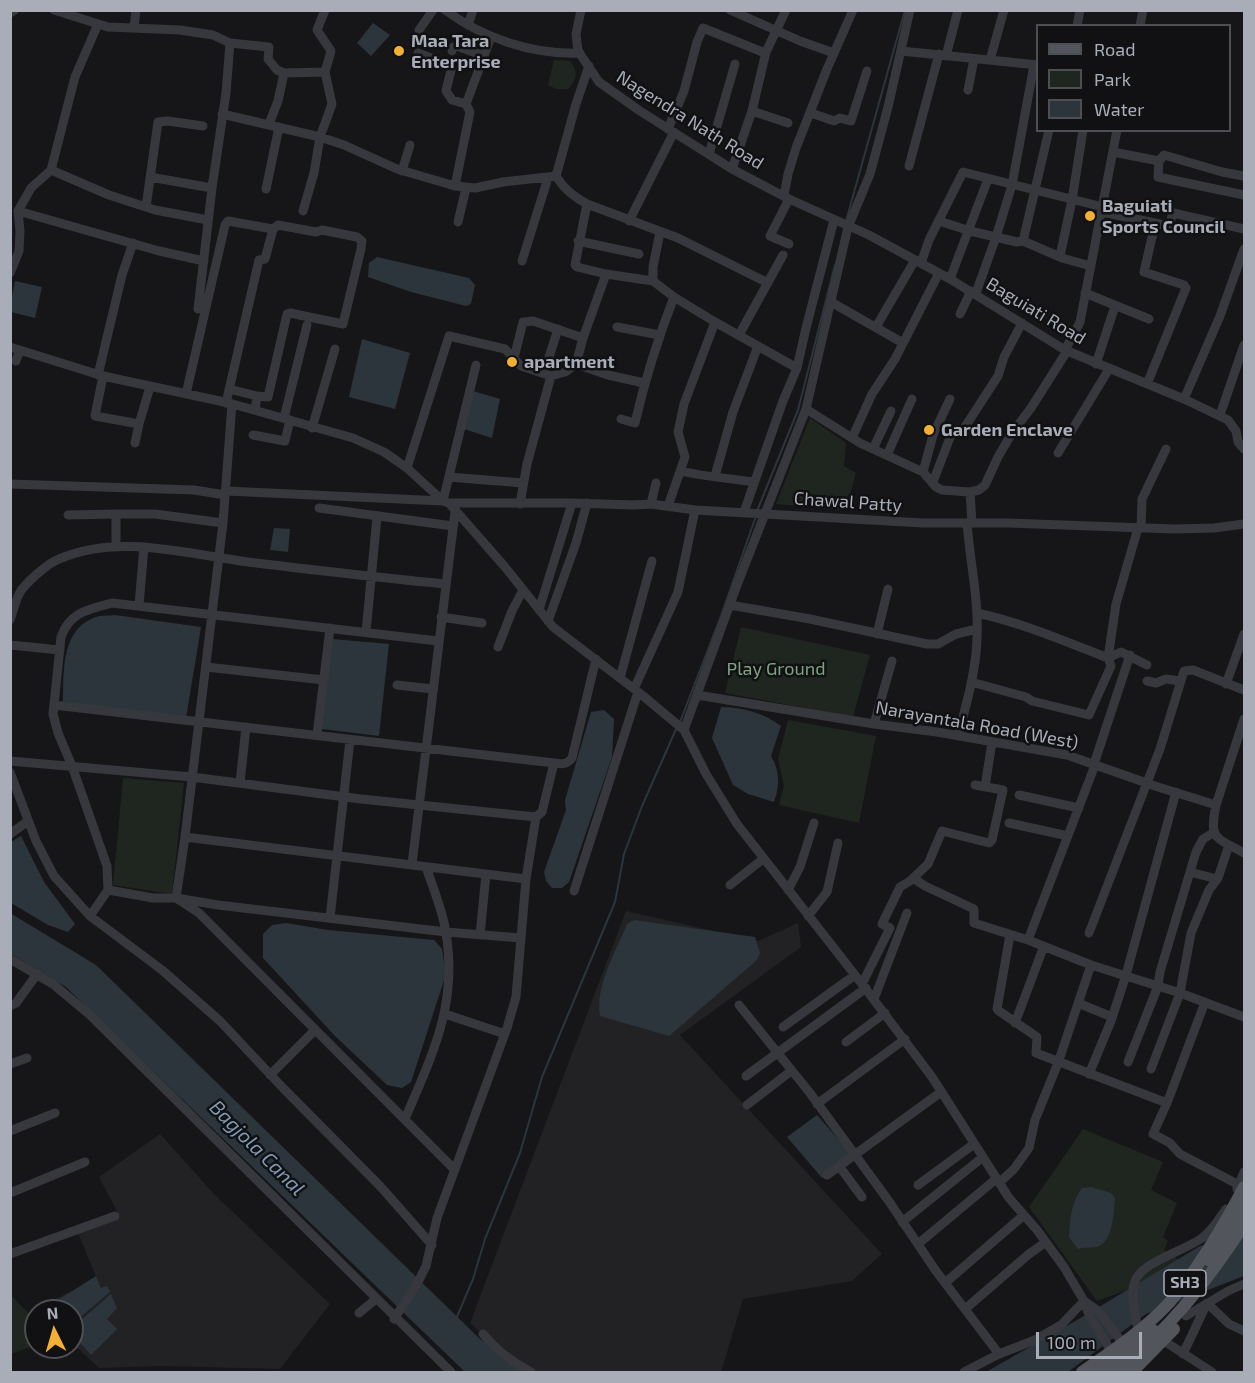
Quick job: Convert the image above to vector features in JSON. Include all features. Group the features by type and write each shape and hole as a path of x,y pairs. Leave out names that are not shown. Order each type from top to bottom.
{"main road":[{"name":"SH3","path":"1082,1372 1122,1342 1137,1324 1167,1305 1222,1228 1242,1186"},
{"path":"1100,1372 1148,1332 1178,1301 1214,1256 1245,1206"},
{"path":"1115,1372 1151,1342 1186,1306 1245,1225"},
{"name":"SH3","path":"1132,1372 1164,1341 1203,1295 1245,1231"}],"street":[{"path":"10,13 15,10"},
{"path":"54,10 108,27 180,30 213,35 230,43 269,47 268,59 277,70 284,73 325,72"},
{"path":"134,28 136,10"},
{"path":"303,211 314,173 320,137 332,104 325,72 331,51 317,30 325,10"},
{"path":"419,30 433,10"},
{"path":"445,10 491,37 568,54 580,53 576,34 581,10"},
{"path":"468,25 473,10"},
{"path":"730,10 834,53"},
{"path":"732,169 752,111 765,53 786,10"},
{"path":"789,244 770,236 787,197 794,157 853,10"},
{"path":"684,730 806,409 848,227 870,174 910,10"},
{"path":"909,166 958,10"},
{"path":"990,60 1004,10"},
{"path":"10,273 19,251 18,211 31,188 51,170 75,77 98,24"},
{"path":"629,221 671,130 704,28 765,53"},
{"path":"455,186 470,112 466,104 491,37"},
{"path":"198,309 230,43"},
{"path":"452,51 453,47 457,46 484,56"},
{"path":"901,51 1036,65 1012,185 996,237 973,292 960,314"},
{"path":"418,53 452,66 446,91 452,100 466,104"},
{"name":"Nagendra Nath Road","path":"580,53 599,82 671,130 732,169 834,219"},
{"path":"968,90 974,59"},
{"path":"709,154 735,64"},
{"path":"522,261 589,66"},
{"path":"811,113 834,121 840,118 851,121 867,71"},
{"path":"266,189 274,125 284,73"},
{"path":"752,111 788,123"},
{"path":"222,114 320,137 344,145 402,171 455,186 466,188 552,177"},
{"path":"146,207 158,122 168,121 203,126"},
{"path":"1023,241 1049,132"},
{"path":"1060,257 1083,132"},
{"path":"806,409 852,438 923,472 942,490 970,492 979,490 985,484 1012,433 1031,408 1066,351 1080,322 1116,132"},
{"path":"402,171 410,145"},
{"path":"1113,152 1159,161"},
{"path":"1245,176 1222,172 1164,155 1159,161 1158,177 1245,195"},
{"path":"51,170 109,195 146,207 208,220"},
{"path":"876,327 918,261 963,172 1155,224 1168,226 1173,213 1245,229"},
{"path":"150,177 212,188"},
{"path":"552,177 574,197 587,204 678,238 768,283"},
{"path":"950,279 988,179"},
{"path":"458,222 466,188"},
{"path":"587,204 578,241 576,267 653,281 715,322 797,368"},
{"path":"18,211 159,251 204,261"},
{"path":"746,512 753,482 797,368 834,219"},
{"name":"Baguiati Road","path":"834,219 869,235 973,292 1066,351 1220,415 1228,420 1236,431 1238,442 1245,449"},
{"path":"186,394 225,225 228,221 234,221 273,229"},
{"path":"939,221 970,231 1017,242 1023,241 1060,257 1091,266"},
{"path":"1147,384 1186,288 1184,285 1144,272 1155,224"},
{"path":"176,898 223,523 229,389 259,260 265,259 273,229 278,225 316,232 322,230 345,234 362,241 343,324 288,313 268,397 229,389"},
{"path":"653,281 653,267 660,232"},
{"path":"578,241 639,254"},
{"path":"133,243 122,274 95,416 140,424"},
{"path":"1184,399 1245,249"},
{"path":"739,335 783,255"},
{"path":"852,438 872,394 890,368 939,273"},
{"path":"407,468 449,336 505,349 521,366 547,375 565,372 576,364 606,274"},
{"path":"1085,293 1149,319"},
{"path":"621,419 635,423 645,383 674,297"},
{"path":"831,302 903,343"},
{"path":"1096,364 1115,306"},
{"path":"514,358 523,322 533,321 583,338"},
{"path":"668,506 686,457 678,432 684,404 715,322"},
{"path":"933,482 951,435 963,430 998,376 1004,357 1022,322"},
{"path":"253,435 285,441 287,419 307,325"},
{"path":"617,327 660,335"},
{"path":"520,504 558,329"},
{"path":"1220,415 1245,345"},
{"path":"715,476 733,412 758,346"},
{"path":"16,362 15,348 101,375 229,403 353,438 384,452 407,468 446,502 505,567 548,621 684,730 712,784 737,824 905,1040 997,1181 1064,1267 1111,1351"},
{"path":"312,428 335,349"},
{"path":"576,364 608,375 645,383"},
{"path":"446,502 449,477 476,365"},
{"path":"1058,453 1109,369"},
{"path":"135,442 150,387"},
{"path":"255,410 257,396"},
{"path":"887,455 912,399"},
{"path":"923,472 933,435 950,399"},
{"path":"873,449 891,411"},
{"path":"971,682 1026,697 1032,701 1089,715 1111,666 1108,658 1116,604 1139,528 1142,499 1166,449"},
{"path":"681,471 705,477 715,476 753,482"},
{"path":"449,477 523,483"},
{"path":"651,504 656,483"},
{"name":"Chawal Patty","path":"10,484 446,502 651,504 695,510 923,523 1139,528 1214,528 1245,524"},
{"path":"958,736 975,661 977,629 976,585 969,523 970,492"},
{"path":"539,610 572,503"},
{"path":"548,621 576,543 587,503"},
{"path":"319,508 453,526"},
{"path":"574,891 636,690 678,592 695,510"},
{"path":"412,864 455,512"},
{"path":"116,513 117,546"},
{"path":"68,515 155,514 223,523"},
{"path":"366,632 377,516"},
{"path":"10,620 15,593 57,559 79,551 117,546 144,547 371,577 446,584"},
{"path":"139,605 144,547"},
{"path":"620,678 652,561"},
{"path":"878,634 888,588"},
{"path":"498,647 512,611 524,590"},
{"path":"90,916 108,890 107,866 53,714 60,650 65,627 72,618 90,608 112,603 438,640"},
{"path":"730,605 810,619 927,644 938,644 956,634 977,629"},
{"path":"977,613 1026,626 1108,658 1121,652 1147,665"},
{"path":"441,617 482,623"},
{"path":"317,735 330,628"},
{"path":"1226,684 1245,634"},
{"path":"10,645 60,650"},
{"path":"1028,940 1079,808 1130,655"},
{"path":"54,705 427,747 563,765 572,758 596,659"},
{"path":"874,724 892,661"},
{"path":"206,667 324,680"},
{"path":"1089,933 1168,726 1184,671 1189,669 1245,690"},
{"path":"1148,681 1156,683 1166,679 1180,681"},
{"path":"397,685 433,689"},
{"name":"Narayantala Road (West)","path":"697,695 1067,755 1216,805"},
{"path":"1245,719 1216,805 1212,825 1213,833 1245,853"},
{"path":"240,783 246,727"},
{"path":"330,918 350,740"},
{"path":"746,1076 864,986 890,928 882,924 900,887 913,879 928,864 942,831 991,842 1003,790 980,786 992,742"},
{"path":"10,761 192,777 344,797 536,817"},
{"path":"395,1316 418,1282 432,1245 437,1218 505,1034 516,997 526,879 536,817 542,812 554,763"},
{"path":"10,772 36,841 54,876 90,916 186,990 220,1021 380,1186 432,1245"},
{"path":"1089,1074 1126,975 1176,792"},
{"path":"1019,795 1079,808"},
{"path":"10,834 28,820"},
{"path":"788,890 800,867 814,823"},
{"path":"1009,823 1068,836"},
{"path":"1128,1062 1158,986 1160,972 1200,844 1203,839 1213,833"},
{"path":"185,837 526,879"},
{"path":"808,916 827,892 838,843"},
{"path":"1151,1069 1180,993 1191,933 1209,890 1217,879 1230,845"},
{"path":"730,885 763,859"},
{"path":"405,1119 436,1043 445,1014 450,974 446,932 426,867"},
{"path":"1190,872 1217,879"},
{"path":"480,935 486,874"},
{"path":"913,879 974,909 974,923 1244,1017"},
{"path":"108,890 153,898 176,898 446,932 521,938"},
{"path":"176,898 199,914 454,1169"},
{"path":"874,999 907,913"},
{"path":"1010,935 998,1009 1015,1023 1037,1036 1036,1053 1167,1103"},
{"path":"1015,1023 1044,946"},
{"path":"10,959 52,984 90,1015 451,1372"},
{"path":"918,1244 1014,1168 1029,1148 1035,1120 1058,1063 1091,965"},
{"path":"10,1005 16,1003 37,974"},
{"path":"783,1027 855,975"},
{"path":"1205,1002 1153,1134 1170,1143 1180,1154 1242,1186"},
{"path":"1078,1003 1112,1017"},
{"path":"739,1005 817,1104 945,1283 999,1354"},
{"path":"846,1042 885,1013"},
{"path":"445,1014 505,1034"},
{"path":"270,1075 315,1029"},
{"path":"817,1104 905,1040"},
{"path":"10,1064 27,1058"},
{"path":"747,1105 791,1071"},
{"path":"827,1175 941,1092"},
{"path":"10,1131 55,1113"},
{"path":"918,1185 974,1144"},
{"path":"902,1222 983,1157"},
{"path":"10,1193 85,1162"},
{"path":"840,1166 862,1197"},
{"path":"1137,1324 1134,1282 1142,1271 1204,1237 1219,1220 1242,1186 1245,1172"},
{"path":"945,1283 1024,1215"},
{"path":"10,1254 115,1216"},
{"path":"965,1310 1046,1242"},
{"path":"1186,1316 1245,1284"},
{"path":"359,1313 376,1299"},
{"path":"1084,1301 1098,1311 1122,1342"},
{"path":"964,1372 999,1354 1035,1340 1061,1325 1084,1301"},
{"path":"1208,1303 1229,1324 1245,1331"},
{"path":"1183,1354 1208,1303"},
{"path":"483,1334 511,1361 531,1372"},
{"path":"1164,1341 1183,1354 1198,1369 1212,1372"}],"shaded area":[{"path":"626,911 758,941 798,923 801,947 680,1035 882,1254 852,1281 743,1299 721,1372 536,1372 504,1355 470,1323"},
{"path":"160,1134 215,1195 330,1304 280,1369 162,1366 99,1368 84,1354 84,1299 55,1299 97,1279 78,1233 120,1217 99,1177"}],"green space":[{"path":"554,60 570,61 575,69 575,79 568,89 556,89 548,85"},
{"path":"810,418 846,443 844,466 856,473 846,510 776,504"},
{"name":"Play Ground","path":"741,627 870,655 853,717 725,693"},
{"path":"788,720 876,736 859,823 779,805 784,786 778,759"},
{"path":"123,778 184,783 172,894 113,885"},
{"path":"1083,1129 1163,1162 1151,1190 1177,1203 1163,1237 1168,1241 1164,1250 1190,1267 1097,1301 1029,1207"},
{"path":"11,1295 24,1309 24,1349 11,1354"}],"water":[{"path":"373,23 390,35 371,56 357,43"},
{"path":"377,257 469,278 475,285 471,304 466,306 411,292 368,277 369,263"},
{"path":"15,281 42,287 35,318 11,312"},
{"path":"362,339 410,353 395,409 349,397"},
{"path":"473,391 500,399 492,438 464,429"},
{"path":"274,528 290,529 288,552 270,550"},
{"path":"115,615 201,627 186,718 63,704 66,654 76,631 84,623 96,617"},
{"path":"332,639 389,644 379,736 322,729"},
{"path":"721,707 752,712 781,726 771,756 778,779 774,802 748,794 733,785 712,738"},
{"path":"604,710 614,719 612,757 569,882 562,888 552,888 546,881 544,872 566,810 565,800 591,712"},
{"path":"21,836 44,882 75,924 68,932 48,925 11,903 11,842"},
{"name":"Bagjola Canal","path":"10,913 96,965 480,1339 529,1372 465,1372 66,987 11,954"},
{"path":"634,920 755,937 760,953 757,960 669,1036 600,1016 599,1004 603,981 627,924"},
{"path":"286,923 328,930 434,940 442,949 446,974 411,1082 402,1088 387,1085 335,1036 263,958 263,934 272,925"},
{"path":"817,1115 852,1155 822,1178 787,1137"},
{"path":"1091,1187 1111,1193 1115,1198 1112,1226 1102,1244 1097,1247 1078,1249 1069,1237 1072,1211 1075,1199 1082,1188"},
{"path":"1244,1236 1244,1276 1146,1314 1068,1372 986,1372 1200,1246"},
{"path":"96,1276 101,1288 107,1286 110,1292 84,1314 84,1299 60,1299"},
{"path":"111,1294 117,1308 107,1319 117,1329 91,1355 84,1347 84,1318"}],"waterway":[{"path":"846,221 905,10"},
{"path":"757,511 798,410 835,265"},
{"path":"680,722 756,516"},
{"path":"456,1319 520,1153 542,1077 615,902 624,854 642,806 677,727"}],"place":[{"name":"Maa Tara Enterprise","path":"399,51"},
{"name":"Baguiati Sports Council","path":"1090,216"},
{"name":"apartment","path":"512,362"},
{"name":"Garden Enclave","path":"929,430"}]}
